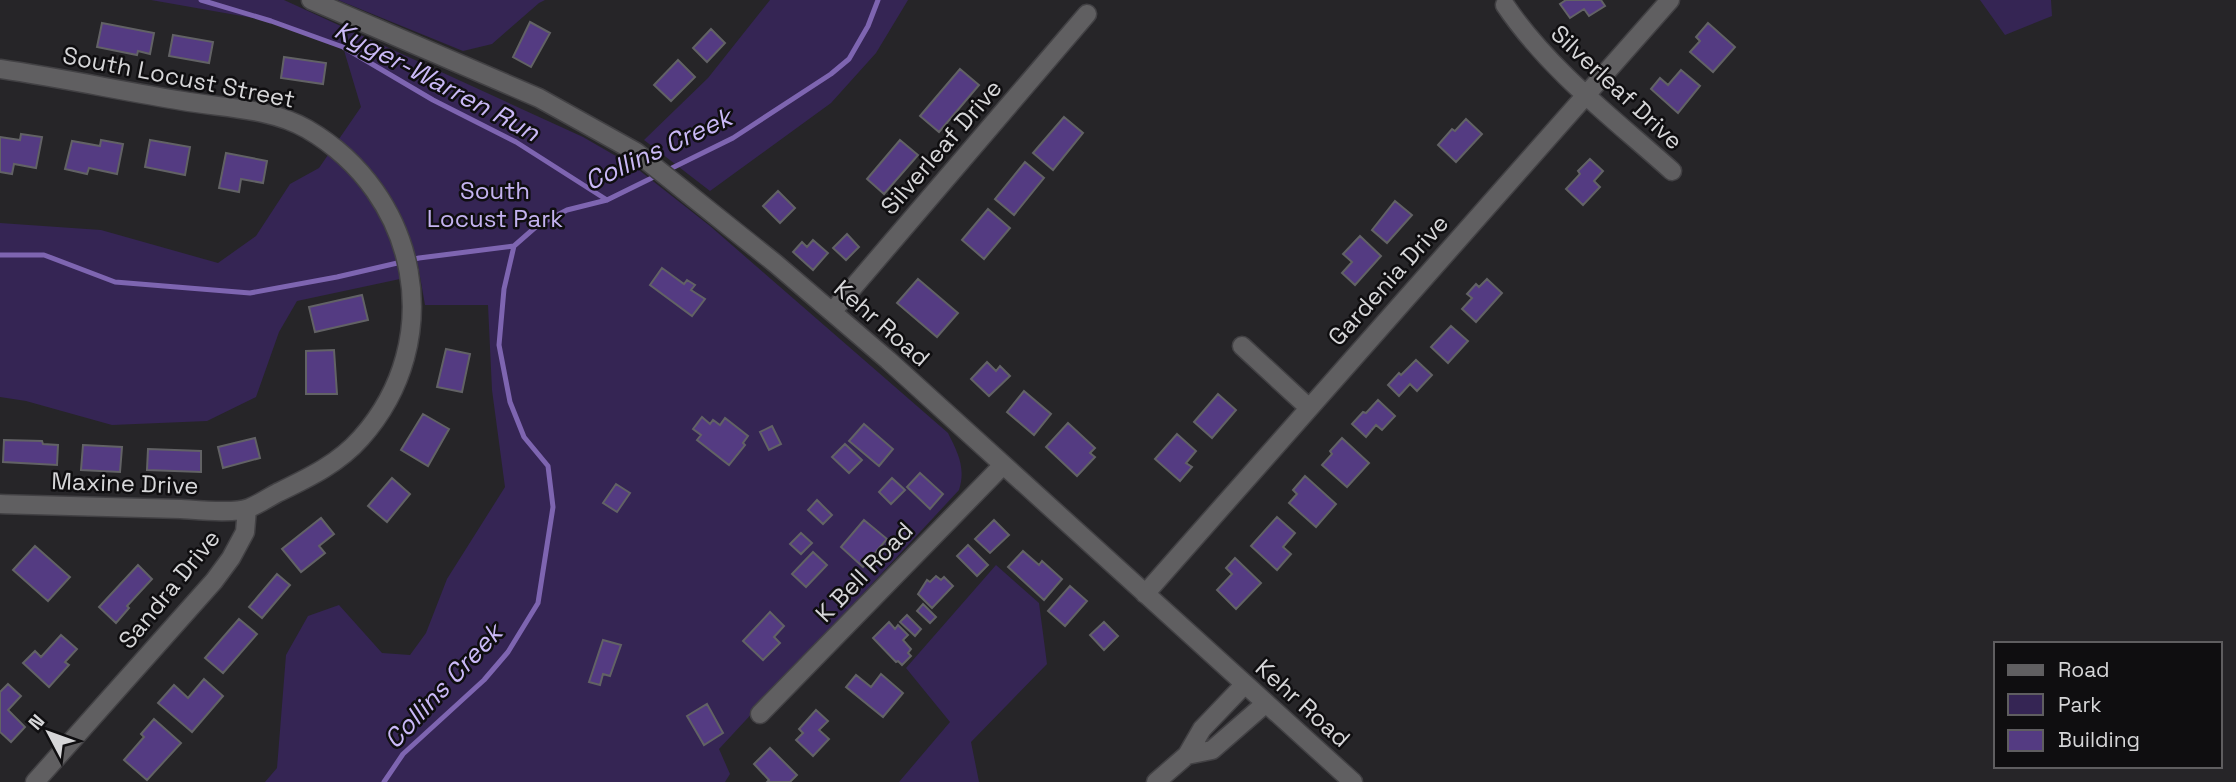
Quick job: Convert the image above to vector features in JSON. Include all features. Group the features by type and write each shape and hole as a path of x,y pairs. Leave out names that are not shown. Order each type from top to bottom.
{"street":[{"name":"Kehr Road","path":"311,0 539,98 636,152 686,190 832,312 1353,782"},
{"name":"Gardenia Drive","path":"1144,594 1670,0"},
{"name":"Silverleaf Drive","path":"1505,5 1525,34 1550,62 1672,171"},
{"name":"Silverleaf Drive","path":"832,312 1087,14"},
{"name":"South Locust Street","path":"0,69 286,119 324,139 356,168 382,200 404,248 413,302 408,351 402,370 386,404 362,437 347,452 306,480 247,509"},
{"path":"1241,346 1308,407"},
{"name":"K Bell Road","path":"760,714 1003,465"},
{"name":"Maxine Drive","path":"0,504 247,509"},
{"name":"Sandra Drive","path":"36,782 214,581 245,533 247,509"},
{"path":"1156,782 1187,755 1202,729 1245,684"},
{"path":"1187,755 1212,750 1266,703"}],"green space":[{"name":"South Locust Park","path":"151,0 284,0 583,137 635,167 710,226 948,433 961,468 959,490 719,749 730,774 725,782 265,782 277,768 286,655 308,616 339,605 382,653 410,655 426,633 447,579 505,487 492,390 488,305 425,305 418,265 398,270 400,279 297,301 279,332 256,397 207,421 112,425 26,401 0,397 0,223 101,230 218,263 256,236 290,184 319,168 361,107 343,47 271,21"},
{"path":"338,0 545,0 492,44 463,51"},
{"path":"770,0 908,0 876,53 831,103 710,191 644,140 708,78"},
{"path":"1980,0 2051,0 2052,16 2005,35"},
{"path":"996,565 1039,603 1047,664 971,742 979,782 899,782 950,722 906,668"}],"building":[{"path":"1566,0 1601,0 1605,6 1589,16 1584,9 1570,18 1560,4"},
{"path":"530,22 550,33 531,67 513,57"},
{"path":"102,23 154,33 150,54 138,51 137,55 97,47"},
{"path":"1708,23 1735,47 1713,72 1690,52 1700,41 1696,37"},
{"path":"711,29 725,43 707,62 693,48"},
{"path":"173,35 213,42 209,63 169,56"},
{"path":"284,57 326,63 323,84 281,78"},
{"path":"678,60 695,77 671,101 654,85"},
{"path":"960,69 979,85 939,132 920,116"},
{"path":"1681,70 1700,86 1678,113 1651,89 1660,78 1668,85"},
{"path":"1064,117 1083,133 1053,170 1033,153"},
{"path":"1466,119 1482,134 1456,162 1438,145 1452,129 1455,131"},
{"path":"21,134 42,137 36,168 14,164 12,174 0,172 0,137 20,140"},
{"path":"101,140 123,144 117,174 89,168 87,174 65,169 72,141 100,146"},
{"path":"150,140 190,147 185,175 145,167"},
{"path":"900,140 918,155 884,194 867,179"},
{"path":"226,153 267,161 263,183 241,179 239,192 219,188"},
{"path":"1590,159 1603,171 1594,181 1600,187 1583,205 1566,189"},
{"path":"1025,162 1044,178 1014,215 995,199"},
{"path":"778,191 795,208 780,223 763,206"},
{"path":"1395,201 1412,215 1387,243 1372,230"},
{"path":"988,209 1010,228 984,259 962,240"},
{"path":"847,234 859,247 846,260 833,248"},
{"path":"1360,236 1381,256 1355,285 1342,273 1352,262 1343,254"},
{"path":"813,240 828,253 813,270 793,252 802,242 807,247"},
{"path":"662,268 684,284 687,280 695,285 691,290 705,299 692,316 650,285"},
{"path":"918,279 958,313 937,337 897,303"},
{"path":"1487,279 1502,293 1476,322 1462,309 1472,298 1467,294 1476,284 1479,287"},
{"path":"362,295 368,320 315,332 309,307"},
{"path":"1451,326 1468,341 1448,363 1431,347"},
{"path":"446,349 470,354 462,392 437,387"},
{"path":"334,350 337,394 306,394 306,351"},
{"path":"1416,360 1432,375 1417,391 1410,384 1399,396 1388,385"},
{"path":"987,362 996,371 1000,366 1010,376 989,396 971,379"},
{"path":"1024,391 1051,414 1034,435 1007,412"},
{"path":"1218,394 1236,410 1212,438 1194,422"},
{"path":"1378,400 1395,416 1382,430 1376,425 1366,437 1352,424"},
{"path":"423,414 449,429 428,466 401,450"},
{"path":"702,417 710,424 713,420 720,425 725,418 748,436 743,443 745,445 729,465 697,440 701,435 693,429"},
{"path":"1068,423 1095,448 1090,453 1095,457 1077,476 1046,447"},
{"path":"864,424 893,449 879,466 849,441"},
{"path":"772,426 781,444 769,450 760,432"},
{"path":"1177,434 1196,451 1186,463 1192,467 1180,481 1155,459"},
{"path":"255,438 260,458 223,468 218,447"},
{"path":"1342,438 1369,463 1347,487 1322,465"},
{"path":"4,440 42,441 43,444 58,445 57,465 3,462"},
{"path":"845,444 862,460 849,473 832,457"},
{"path":"83,445 122,447 120,472 81,470"},
{"path":"148,449 201,451 201,472 147,470"},
{"path":"920,473 943,494 930,509 907,487"},
{"path":"1305,476 1336,504 1316,527 1289,503 1297,494 1293,490"},
{"path":"392,478 410,494 387,522 368,506"},
{"path":"892,478 905,490 891,504 879,492"},
{"path":"616,484 630,493 617,512 603,503"},
{"path":"817,500 832,515 823,524 808,510"},
{"path":"1277,517 1295,533 1283,547 1291,554 1277,570 1251,546"},
{"path":"321,518 334,534 319,546 325,553 301,572 282,549"},
{"path":"864,520 887,539 863,567 841,547"},
{"path":"994,520 1009,535 990,553 975,539"},
{"path":"801,533 812,543 801,554 790,544"},
{"path":"968,545 988,565 977,576 957,556"},
{"path":"35,546 70,577 48,601 13,570"},
{"path":"1023,551 1039,565 1042,561 1062,579 1044,600 1008,567"},
{"path":"813,552 827,565 806,587 792,574"},
{"path":"1235,558 1261,583 1236,609 1217,590 1232,574 1226,568"},
{"path":"138,565 152,579 127,606 129,608 116,623 99,607"},
{"path":"277,574 290,585 262,618 249,607"},
{"path":"936,576 941,580 944,577 953,586 932,608 918,594 927,580 930,582"},
{"path":"1070,586 1087,601 1065,626 1048,611"},
{"path":"923,604 936,617 930,623 917,611"},
{"path":"770,612 784,626 774,637 780,643 763,660 743,641"},
{"path":"907,615 921,629 915,636 900,622"},
{"path":"239,619 257,634 223,673 205,658"},
{"path":"889,622 895,629 898,625 908,635 903,640 911,649 908,653 911,656 902,665 873,638"},
{"path":"1104,622 1118,636 1104,650 1090,635"},
{"path":"61,635 77,649 65,662 69,665 49,687 23,663 35,651 41,657"},
{"path":"603,640 621,645 610,676 603,674 600,685 589,682"},
{"path":"881,674 903,693 883,717 846,687 856,675 871,687"},
{"path":"204,679 223,696 192,732 158,703 174,685 188,698"},
{"path":"8,684 21,696 8,710 25,727 11,742 0,732 0,692"},
{"path":"707,704 723,733 704,745 687,716"},
{"path":"816,710 828,721 819,730 829,739 813,756 796,740 803,733 799,729"},
{"path":"154,719 181,743 147,780 124,760 144,737 141,734"},
{"path":"770,748 797,775 790,782 767,782 769,780 754,764"}],"waterway":[{"name":"Kyger-Warren Run","path":"201,0 343,47 433,100 516,142 607,200"},
{"name":"Collins Creek","path":"384,782 403,754 484,680 508,652 538,603 553,507 548,466 524,437 510,402 499,345 504,289 514,246 538,225 567,210 607,200 733,138 831,74 849,59 868,26 878,0"},
{"path":"0,255 44,255 115,282 250,293 419,258 514,246"}]}
